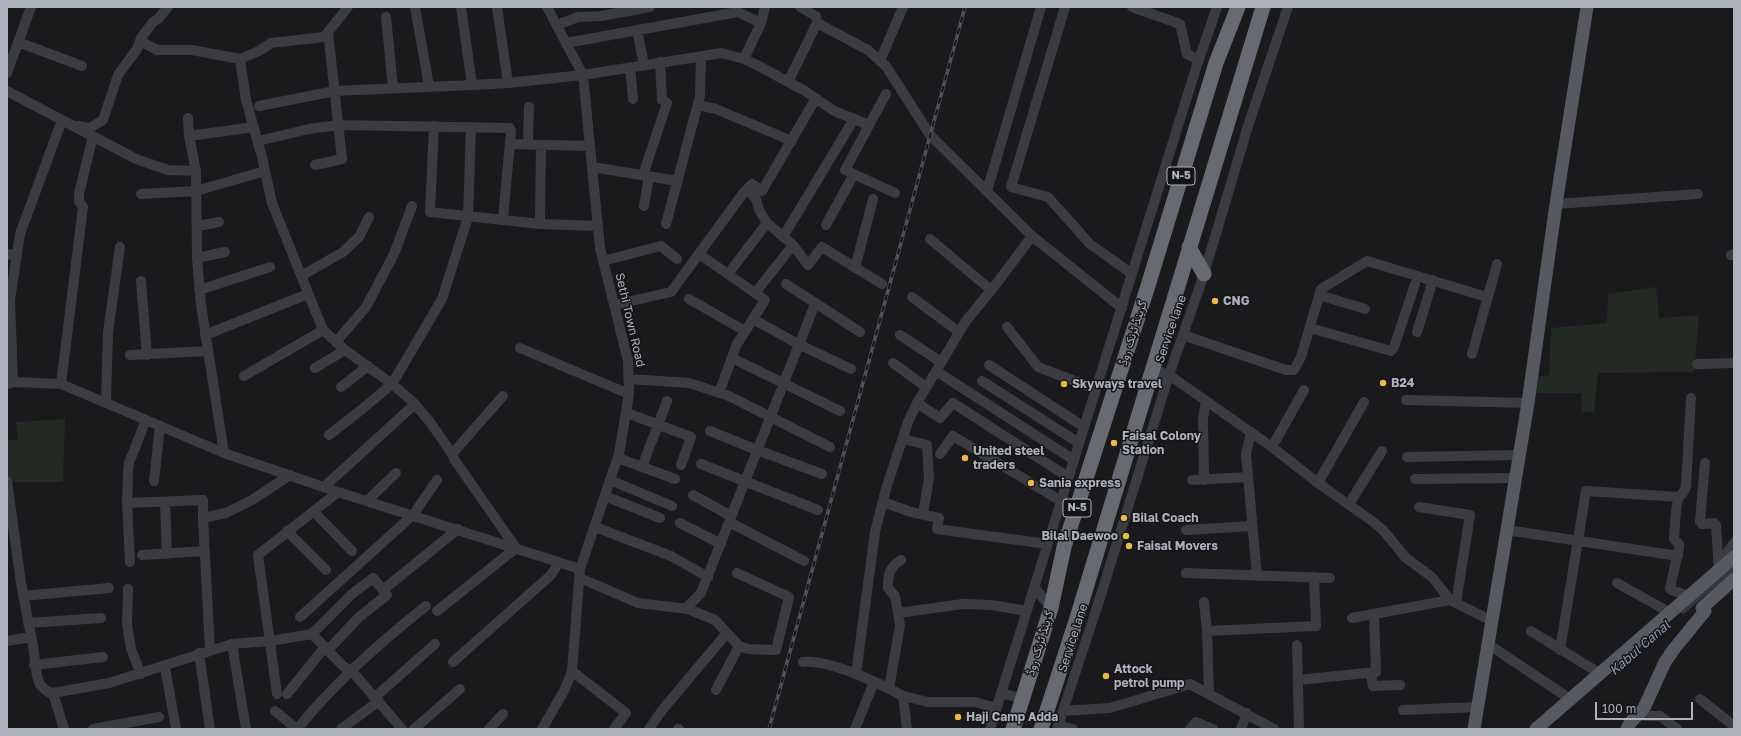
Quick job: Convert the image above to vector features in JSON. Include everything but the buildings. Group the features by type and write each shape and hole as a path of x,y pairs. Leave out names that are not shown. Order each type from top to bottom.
{"highway":[{"path":"1216,63 1232,7"},
{"name":"گرینڈ ٹرنک روڈ","path":"1014,729 1051,608 1064,547 1166,228 1216,63 1238,7"},
{"name":"N-5","path":"1041,729 1076,621 1189,247 1264,9"},
{"path":"1189,247 1204,274"}],"main road":[{"path":"1474,729 1528,403 1556,204 1587,7"},
{"path":"1694,599 1727,563"},
{"path":"1536,729 1669,612 1734,580"},
{"path":"1628,729 1630,723 1640,713 1665,662 1705,611 1694,599"}],"street":[{"path":"7,73 31,7"},
{"path":"74,126 90,128 103,120 118,75 137,48 152,22 158,19 168,7"},
{"path":"140,42 157,50 192,50 240,59 259,51 272,43 324,38 348,7"},
{"path":"415,7 429,86"},
{"path":"461,7 472,85"},
{"path":"497,7 508,83"},
{"name":"Sethi Town Road","path":"542,729 565,689 572,671 580,574 618,458 627,413 629,394 628,361 603,261 598,226 583,75 547,7"},
{"path":"557,25 578,18 601,16 632,9 650,7"},
{"path":"744,59 761,23 765,7"},
{"path":"788,82 817,23 816,16 800,7"},
{"path":"880,61 903,7"},
{"path":"987,191 1041,7"},
{"path":"1064,7 1011,187 1048,197 1090,244 1132,274"},
{"path":"1132,7 1180,24 1186,54 1199,60"},
{"path":"990,729 1199,60 1217,7"},
{"name":"Service lane","path":"1058,727 1169,375 1204,274 1248,126 1288,7"},
{"path":"566,43 737,9 761,23"},
{"path":"386,17 393,88"},
{"path":"817,23 868,50 886,66 930,136 1032,236 1122,308"},
{"path":"637,30 644,65"},
{"path":"314,165 342,159 328,32"},
{"path":"18,42 82,66"},
{"path":"259,106 335,91 508,83 583,75 722,53 744,59 816,98 834,111 869,125"},
{"path":"666,224 700,96 701,56"},
{"path":"240,59 246,100 258,141 272,203 323,330 345,350 392,384 416,404 430,422 516,548"},
{"path":"644,206 646,175 667,103 662,100 660,62"},
{"path":"630,67 633,99"},
{"path":"7,90 136,158 168,170 196,171"},
{"path":"886,94 845,170 895,193"},
{"path":"614,305 671,292 748,188 752,184 762,191 816,98"},
{"path":"698,105 716,109 792,141"},
{"path":"528,144 529,107"},
{"path":"188,118 189,136 196,171 199,290 224,453"},
{"path":"783,237 854,119"},
{"path":"62,120 12,255 10,287 10,383 61,384 224,453 338,492 368,500 559,562 580,574 638,602 685,609 715,620 739,646 748,649 776,650 789,597 738,573"},
{"path":"258,141 309,129 339,125 510,128 511,131 503,219"},
{"path":"434,126 430,212 540,224 598,226"},
{"path":"189,136 254,127"},
{"path":"329,435 392,384 442,299 468,216 471,127"},
{"path":"61,384 84,207 79,198 79,194 93,136"},
{"path":"510,144 590,146"},
{"path":"540,224 541,145"},
{"path":"592,167 678,181"},
{"path":"141,194 196,191 265,171"},
{"path":"826,225 854,174"},
{"path":"748,188 756,199 759,210 767,222 793,245 808,265 822,247 882,284"},
{"path":"1556,204 1698,194"},
{"path":"855,268 873,200"},
{"path":"336,342 366,307 394,254 412,206"},
{"path":"301,276 343,252 359,237 369,217"},
{"path":"198,226 219,222"},
{"path":"728,274 767,222"},
{"path":"1149,223 1166,228"},
{"path":"856,674 875,532 903,439 917,403 966,321 1032,236"},
{"path":"930,239 991,290"},
{"path":"755,293 793,245"},
{"path":"603,261 661,246 677,259"},
{"path":"106,403 108,332 120,247"},
{"path":"197,258 225,252"},
{"path":"699,254 765,300 737,344 719,393"},
{"path":"1183,336 1294,370 1298,365 1319,295 1324,287 1367,261 1487,297"},
{"path":"1472,354 1497,264"},
{"path":"199,290 270,267"},
{"path":"1417,332 1433,280"},
{"path":"141,281 147,354"},
{"path":"786,284 860,332"},
{"path":"1310,328 1391,351 1394,347 1415,284"},
{"path":"205,335 308,294"},
{"path":"1319,295 1365,309"},
{"path":"912,297 959,332"},
{"path":"689,299 745,331"},
{"path":"685,609 701,593 708,577 798,344 815,304"},
{"path":"1404,316 1421,321"},
{"path":"753,319 798,344 851,369"},
{"path":"1007,327 1038,367 1111,402"},
{"path":"244,376 323,330"},
{"path":"900,335 938,366 1074,460"},
{"path":"520,348 629,394"},
{"path":"316,368 345,350"},
{"path":"130,355 208,352"},
{"path":"732,358 840,411"},
{"path":"893,363 926,387"},
{"path":"1697,364 1734,363"},
{"path":"989,365 1084,427"},
{"path":"341,387 368,366"},
{"path":"1152,369 1169,375 1272,447 1318,483 1349,504 1383,530 1401,553 1432,577 1453,601 1492,621"},
{"path":"629,379 689,383 719,393 771,416 830,447"},
{"path":"982,381 1079,442"},
{"path":"1272,447 1304,390"},
{"path":"452,454 503,396"},
{"path":"1691,398 1686,486 1685,492 1679,497 1676,507 1674,539 1679,545 1678,556 1670,589 1694,599"},
{"path":"1406,400 1528,403"},
{"path":"642,467 667,401"},
{"path":"1204,480 1203,419 1206,401"},
{"path":"1318,483 1364,402"},
{"path":"917,403 940,418 953,403 1068,477"},
{"path":"324,486 416,404"},
{"path":"627,413 691,437 681,465"},
{"path":"130,562 127,503 129,463 146,420"},
{"path":"154,481 160,426"},
{"path":"710,431 822,474"},
{"path":"1251,432 1246,454 1257,576"},
{"path":"940,454 953,436 1061,501"},
{"path":"903,439 927,444 929,478 923,514"},
{"path":"1349,504 1382,451"},
{"path":"1407,457 1519,455"},
{"path":"618,458 675,479"},
{"path":"1704,463 1700,521 1702,524 1714,523 1716,525 1727,563"},
{"path":"701,464 818,510"},
{"path":"368,500 396,473"},
{"path":"203,518 226,512 252,500 290,475"},
{"path":"1192,480 1248,477"},
{"path":"1415,479 1515,478"},
{"path":"300,617 413,515 437,480"},
{"path":"610,480 672,506"},
{"path":"7,481 34,665 40,685 48,692 53,693 109,683 165,667 199,653 232,644 270,641 312,634 352,594 373,578 387,595 359,617 282,694 270,641 258,555 338,492"},
{"path":"1560,650 1586,490 1679,497"},
{"path":"692,495 730,519 804,561"},
{"path":"605,496 660,518"},
{"path":"127,503 202,500 210,650"},
{"path":"165,502 167,554"},
{"path":"883,502 939,518 937,529 1046,547 1064,547"},
{"path":"1419,507 1470,514 1453,601"},
{"path":"313,511 352,551"},
{"path":"680,524 720,544"},
{"path":"1186,530 1252,526"},
{"path":"595,527 671,556 708,577"},
{"path":"383,590 458,529"},
{"path":"1507,530 1678,556"},
{"path":"287,531 326,570"},
{"path":"1727,563 1724,557 1734,543"},
{"path":"437,611 516,548"},
{"path":"142,555 204,552"},
{"path":"889,689 900,625 895,596 888,588 888,574 894,564 901,560"},
{"path":"453,662 552,575 559,562"},
{"path":"1186,574 1330,578"},
{"path":"1207,631 1316,626 1314,577"},
{"path":"1617,583 1669,612"},
{"path":"1034,587 1051,608"},
{"path":"23,596 109,588"},
{"path":"128,589 127,624 131,649 141,674"},
{"path":"1352,618 1453,601"},
{"path":"1204,602 1207,631 1209,693"},
{"path":"898,613 963,604 992,605 1026,611"},
{"path":"275,711 297,729 321,700 351,670 383,640 426,606"},
{"path":"1298,680 1376,672 1374,614"},
{"path":"28,623 101,618"},
{"path":"1076,621 1089,630"},
{"path":"1531,631 1599,673"},
{"path":"649,729 663,709 727,633"},
{"path":"312,634 344,667 351,670 377,699 398,728"},
{"path":"7,641 31,637"},
{"path":"232,644 246,729"},
{"path":"341,729 377,699 435,644"},
{"path":"1488,644 1570,699"},
{"path":"1297,645 1299,729"},
{"path":"716,690 739,646"},
{"path":"199,653 210,729"},
{"path":"34,665 103,657"},
{"path":"804,662 813,661 856,674 902,696 928,702 975,702 996,708"},
{"path":"165,667 176,729"},
{"path":"572,671 626,713 614,729"},
{"path":"1371,673 1373,686 1400,684"},
{"path":"856,729 874,682"},
{"path":"1063,711 1110,708 1186,684 1209,693 1274,729"},
{"path":"414,729 460,689"},
{"path":"53,693 64,729"},
{"path":"1001,693 1023,700"},
{"path":"902,696 907,729"},
{"path":"1700,699 1734,726"},
{"path":"1403,710 1477,707"},
{"path":"1241,729 1247,713"},
{"path":"1640,713 1644,716 1660,716 1677,729"},
{"path":"489,729 503,714"},
{"path":"93,729 159,716"},
{"path":"1190,729 1196,722 1213,729"},
{"path":"1058,727 1074,729"}],"shaded area":[{"path":"1656,287 1659,318 1699,315 1694,372 1598,373 1594,412 1582,412 1581,393 1536,393 1538,377 1549,375 1551,328 1607,323 1608,294"},
{"path":"65,419 63,482 7,482 7,441 18,439 16,422"}],"waterway":[{"name":"Kabul Canal","path":"1683,610 1734,566"}],"railway":[{"path":"769,729 965,7"}],"place":[{"name":"CNG","path":"1215,301"},
{"name":"B24","path":"1383,383"},
{"name":"Skyways travel","path":"1064,384"},
{"name":"Faisal Colony Station","path":"1114,443"},
{"name":"United steel traders","path":"965,458"},
{"name":"Sania express","path":"1031,483"},
{"name":"Bilal Coach","path":"1124,518"},
{"name":"Bilal Daewoo","path":"1126,536"},
{"name":"Faisal Movers","path":"1129,546"},
{"name":"Attock petrol pump","path":"1106,676"},
{"name":"Haji Camp Adda","path":"958,717"}]}
